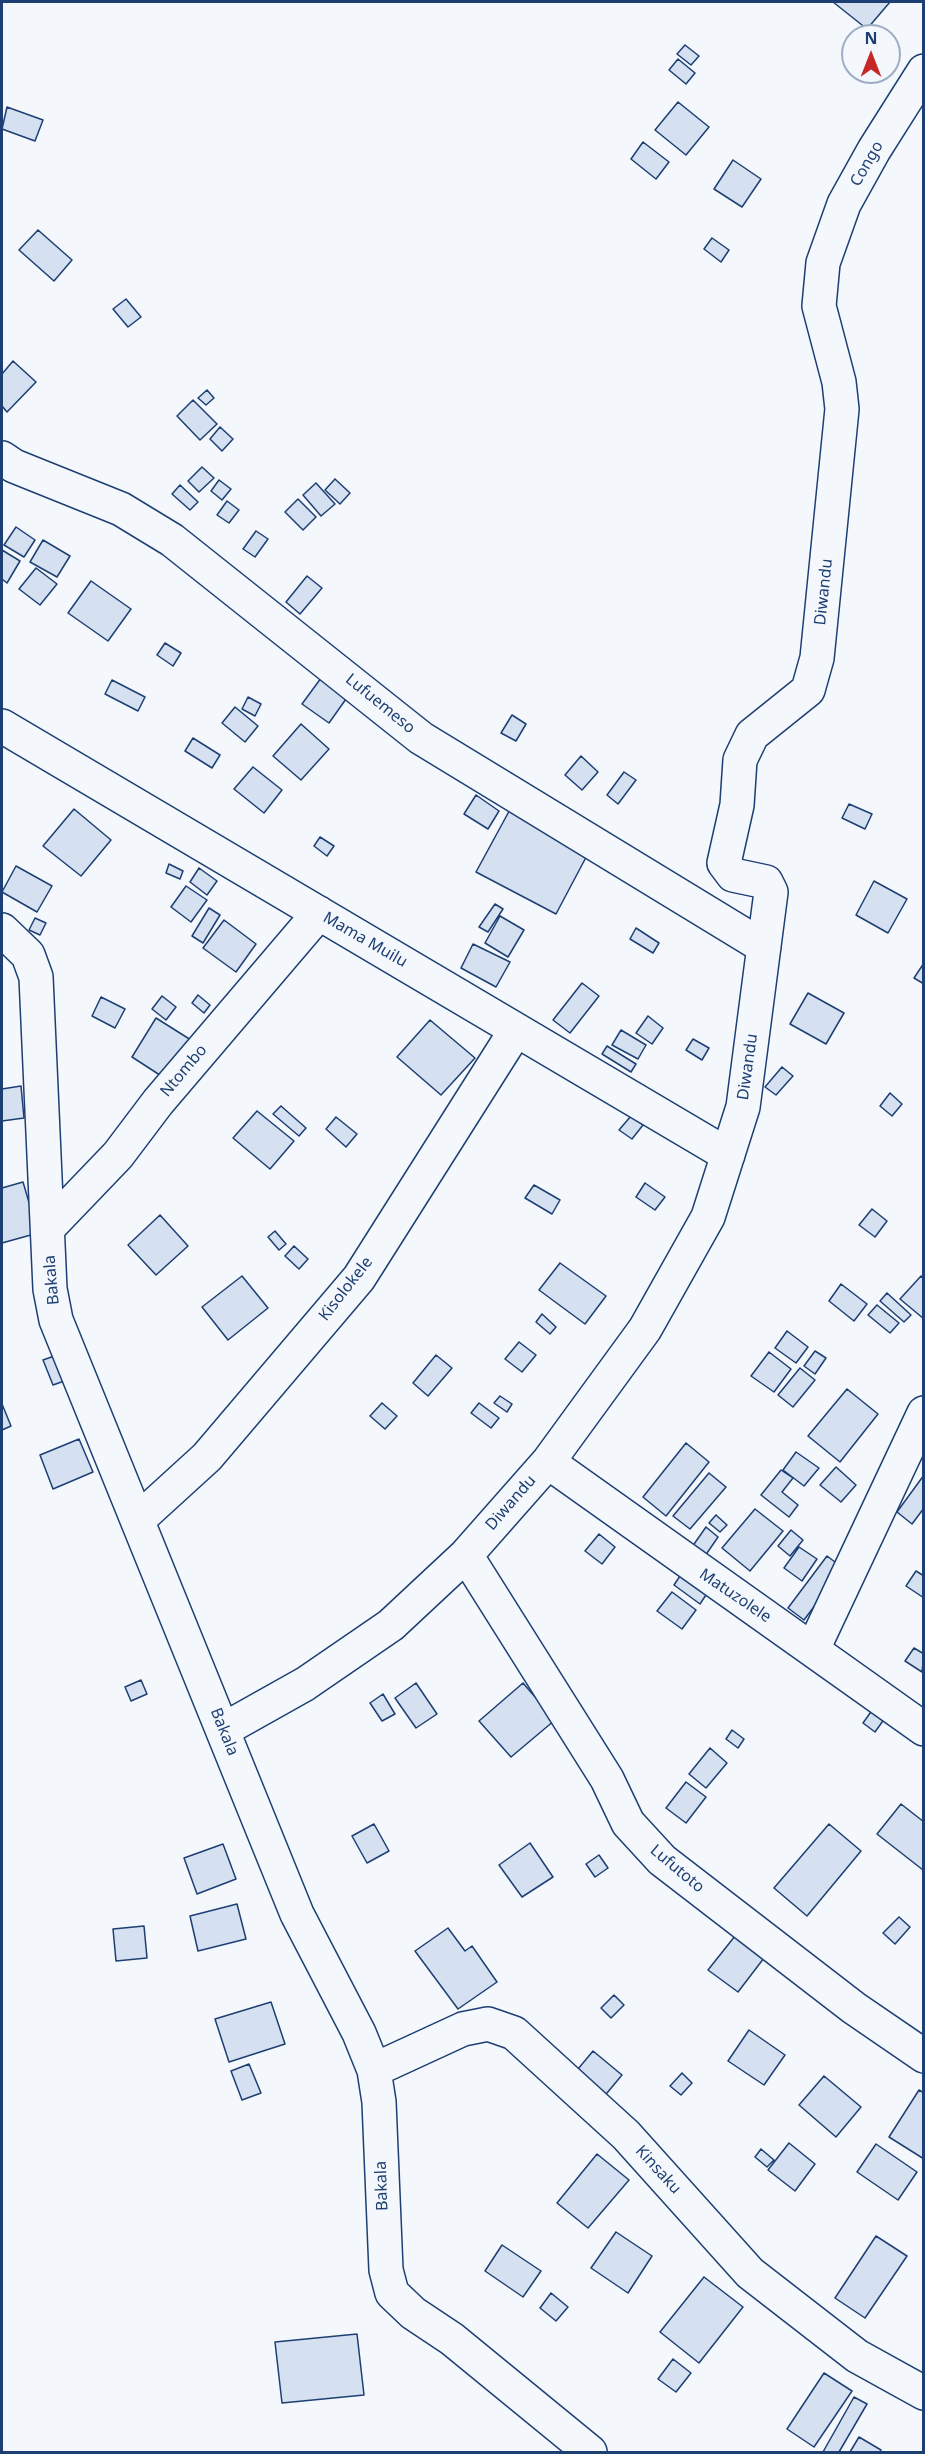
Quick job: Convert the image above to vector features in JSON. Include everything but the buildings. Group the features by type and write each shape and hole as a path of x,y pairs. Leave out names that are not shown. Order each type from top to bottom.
{"street":[{"name":"Congo","path":"823,263 844,204 874,150 924,71"},
{"name":"Diwandu","path":"223,1730 305,1684 391,1625 466,1555 548,1462 645,1329 708,1217 743,1107 771,892 766,882 734,875 724,863 737,805 740,760 752,735 808,690 817,658 842,409 839,382 819,306 823,263"},
{"name":"Lufuemeso","path":"2,458 14,466 121,509 172,540 421,738 764,947"},
{"name":"Mama Muilu","path":"2,726 728,1155"},
{"name":"Ntombo","path":"48,1228 118,1155 158,1102 319,913"},
{"name":"Bakala","path":"2,930 28,955 36,977 50,1289 56,1320 139,1519 297,1914 359,2033 374,2070 379,2102 386,2270 392,2293 413,2313 452,2339 590,2452"},
{"name":"Kisolokele","path":"139,1519 207,1457 359,1278 516,1030"},
{"path":"813,1649 924,1413"},
{"name":"Matuzolele","path":"548,1462 924,1729"},
{"name":"Lufutoto","path":"466,1555 607,1779 628,1823 655,1852 854,2008 924,2056"},
{"name":"Kinsaku","path":"374,2070 463,2028 488,2024 513,2033 626,2135 750,2273 857,2356 924,2393"}]}
